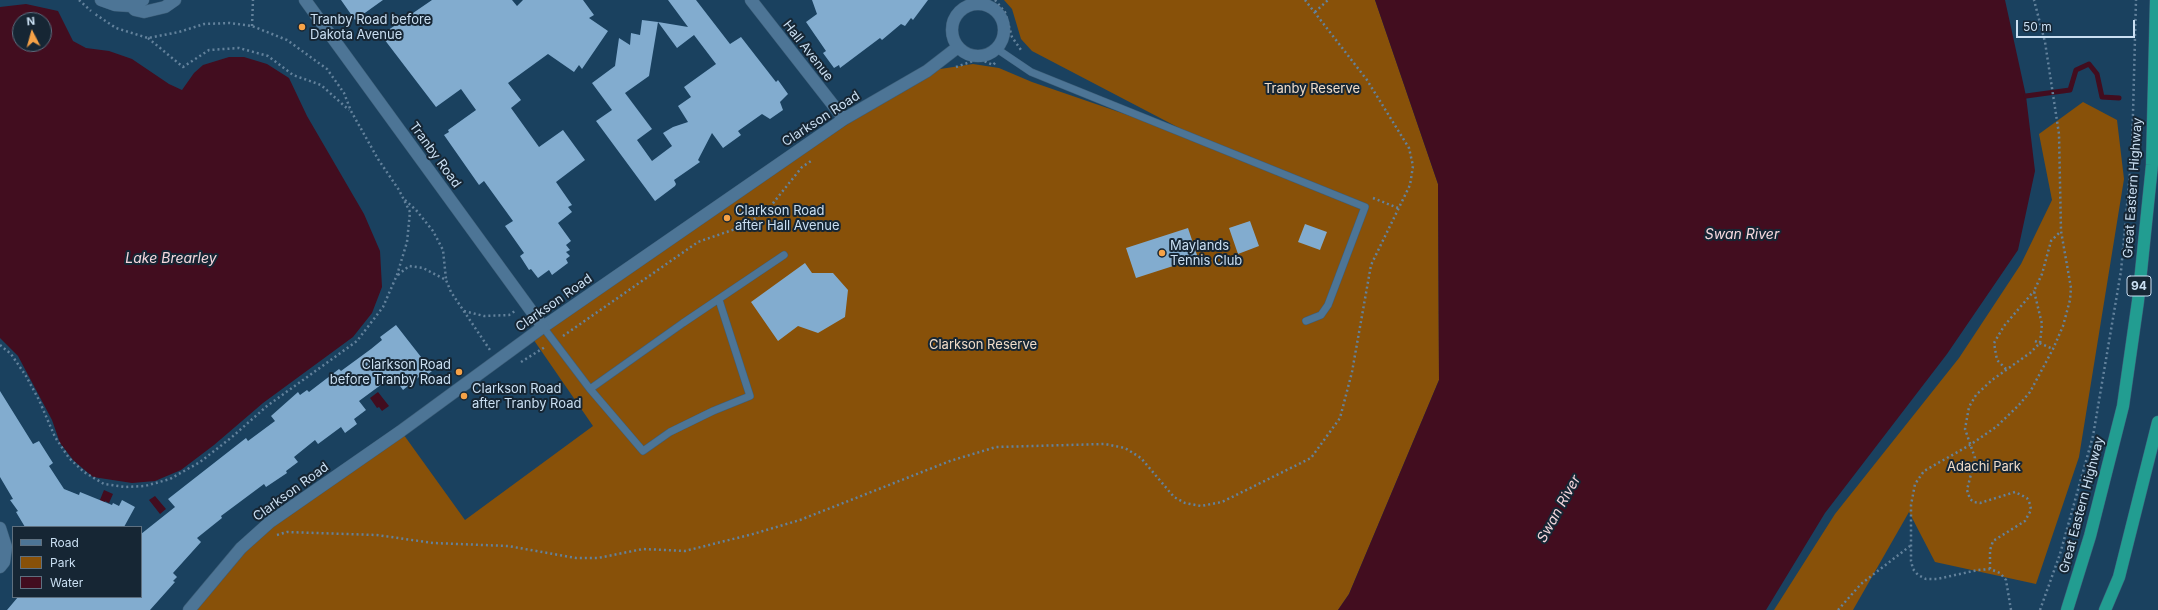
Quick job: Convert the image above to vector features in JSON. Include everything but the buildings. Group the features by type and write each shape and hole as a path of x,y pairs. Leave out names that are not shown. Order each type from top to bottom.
{"highway":[{"name":"Great Eastern Highway","path":"2067,610 2090,536 2123,406 2138,301 2152,165 2156,0"},
{"path":"2152,165 2158,152"},
{"path":"2105,610 2119,577 2158,422"}],"street":[{"path":"101,0 115,5 131,6 143,0"},
{"path":"131,6 135,10 144,12 154,11 175,0"},
{"name":"Tranby Road","path":"305,0 544,327"},
{"name":"Hall Avenue","path":"751,0 844,119"},
{"path":"977,2 992,9 1002,20 1004,30 1000,51 985,55 973,56 958,47 953,38 952,29 954,20 960,12 977,2"},
{"name":"Clarkson Road","path":"189,610 241,548 270,522 544,327 844,119 927,71 958,47"},
{"path":"0,528 6,547 6,564"}],"lane":[{"path":"1000,51 1031,72 1365,207 1328,305 1321,315 1306,321"},
{"path":"590,389 683,322 719,300 784,255"},
{"path":"544,327 590,389 643,450 670,432 713,411 750,396 719,300"}],"path":[{"path":"79,0 86,8 116,28 148,38 183,67 209,50 239,48 268,56 293,75 321,85 351,111"},
{"path":"252,26 253,0"},
{"path":"954,68 976,60 993,65 1000,51 1014,42 1005,12 995,0"},
{"path":"280,529 274,535 288,532 378,535 433,543 508,546 576,558 598,558 643,550 685,551 753,534 800,520 950,461 996,447 1105,444 1125,448 1141,458 1174,496 1185,502 1201,506 1222,502 1311,458 1340,418 1352,372 1371,265 1410,185 1413,166 1409,148 1367,80 1305,0"},
{"path":"1315,12 1328,0"},
{"path":"2011,610 2006,580 2000,573 1990,569 1978,570 1937,579 1926,579 1918,575 1913,569 1911,546 1911,505 1915,484 1924,471 1970,445 1996,427 2018,406 2042,372 2063,326 2070,300 2071,288 2061,231 2061,160 2055,102 2045,42 2034,0"},
{"path":"2040,610 2060,554 2093,436 2121,271 2132,151 2136,0"},
{"path":"0,344 11,354 26,376 39,400 55,437 68,458 84,472 104,484 125,487 145,486 170,478 200,462 232,437 267,406 357,341 383,307 397,275 407,242 410,212 404,199 351,111 344,93 326,69 287,40 252,26 230,23 204,24 179,32 148,38"},
{"path":"514,366 555,342 698,242 741,227 753,220 770,207 802,167 815,158"},
{"path":"404,199 416,210 434,231 443,250 446,280 451,292 497,361"},
{"path":"2006,369 1997,360 1994,343 2004,326 2034,291 2042,274 2052,241 2061,231"},
{"path":"397,275 409,266 423,268 446,280"},
{"path":"1990,569 1990,550 1993,541 2025,521 2030,510 2030,504 2027,498 2015,492 1980,503 1974,502 1970,499 1967,490 1975,458 1965,429 1969,407 1976,395 2006,369 2030,353 2040,343 2042,324 2034,291"},
{"path":"464,311 484,316 509,314 527,304"},
{"path":"2035,340 2053,349"},
{"path":"1838,610 1861,584 1911,546"}],"green space":[{"name":"Clarkson Reserve","path":"1004,0 1375,0 1438,184 1439,380 1349,594 1338,610 193,610 243,549 401,431 465,520 593,426 531,336 927,71 973,64 999,68 1032,82 1206,142 1032,51 1021,39 1012,9"},
{"name":"Adachi Park","path":"2083,102 2117,120 2124,179 2079,457 2036,584 1935,562 1909,512 1853,610 1774,610 1835,514 1959,358 2021,264 2052,200 2039,134"}],"water":[{"name":"Swan River","path":"1375,0 2005,0 2026,96 2035,171 2018,250 1947,354 1825,513 1766,610 1338,610 1349,594 1439,380 1438,184"},
{"name":"Lake Brearley","path":"26,4 58,11 73,41 86,48 109,51 132,59 169,84 182,90 194,73 203,65 229,57 244,57 267,64 289,78 307,116 364,214 380,251 382,287 372,313 353,337 263,403 214,445 181,470 155,481 132,483 93,477 74,461 60,443 52,420 18,356 0,338 0,7"},
{"path":"378,392 389,406 382,411 379,407 377,408 370,398"},
{"path":"104,490 113,494 109,503 105,501 97,519 93,517"},
{"path":"155,496 166,509 160,514 149,500"}],"waterway":[{"path":"2026,96 2070,90 2076,70 2089,64 2097,74 2102,97 2119,98"}],"place":[{"name":"Tranby Road before Dakota Avenue","path":"302,27"},
{"name":"Clarkson Road after Hall Avenue","path":"727,218"},
{"name":"Maylands Tennis Club","path":"1162,253"},
{"name":"Clarkson Road before Tranby Road","path":"459,372"},
{"name":"Clarkson Road after Tranby Road","path":"464,396"}],"park label":[{"name":"Tranby Reserve","path":"1312,89"}]}
